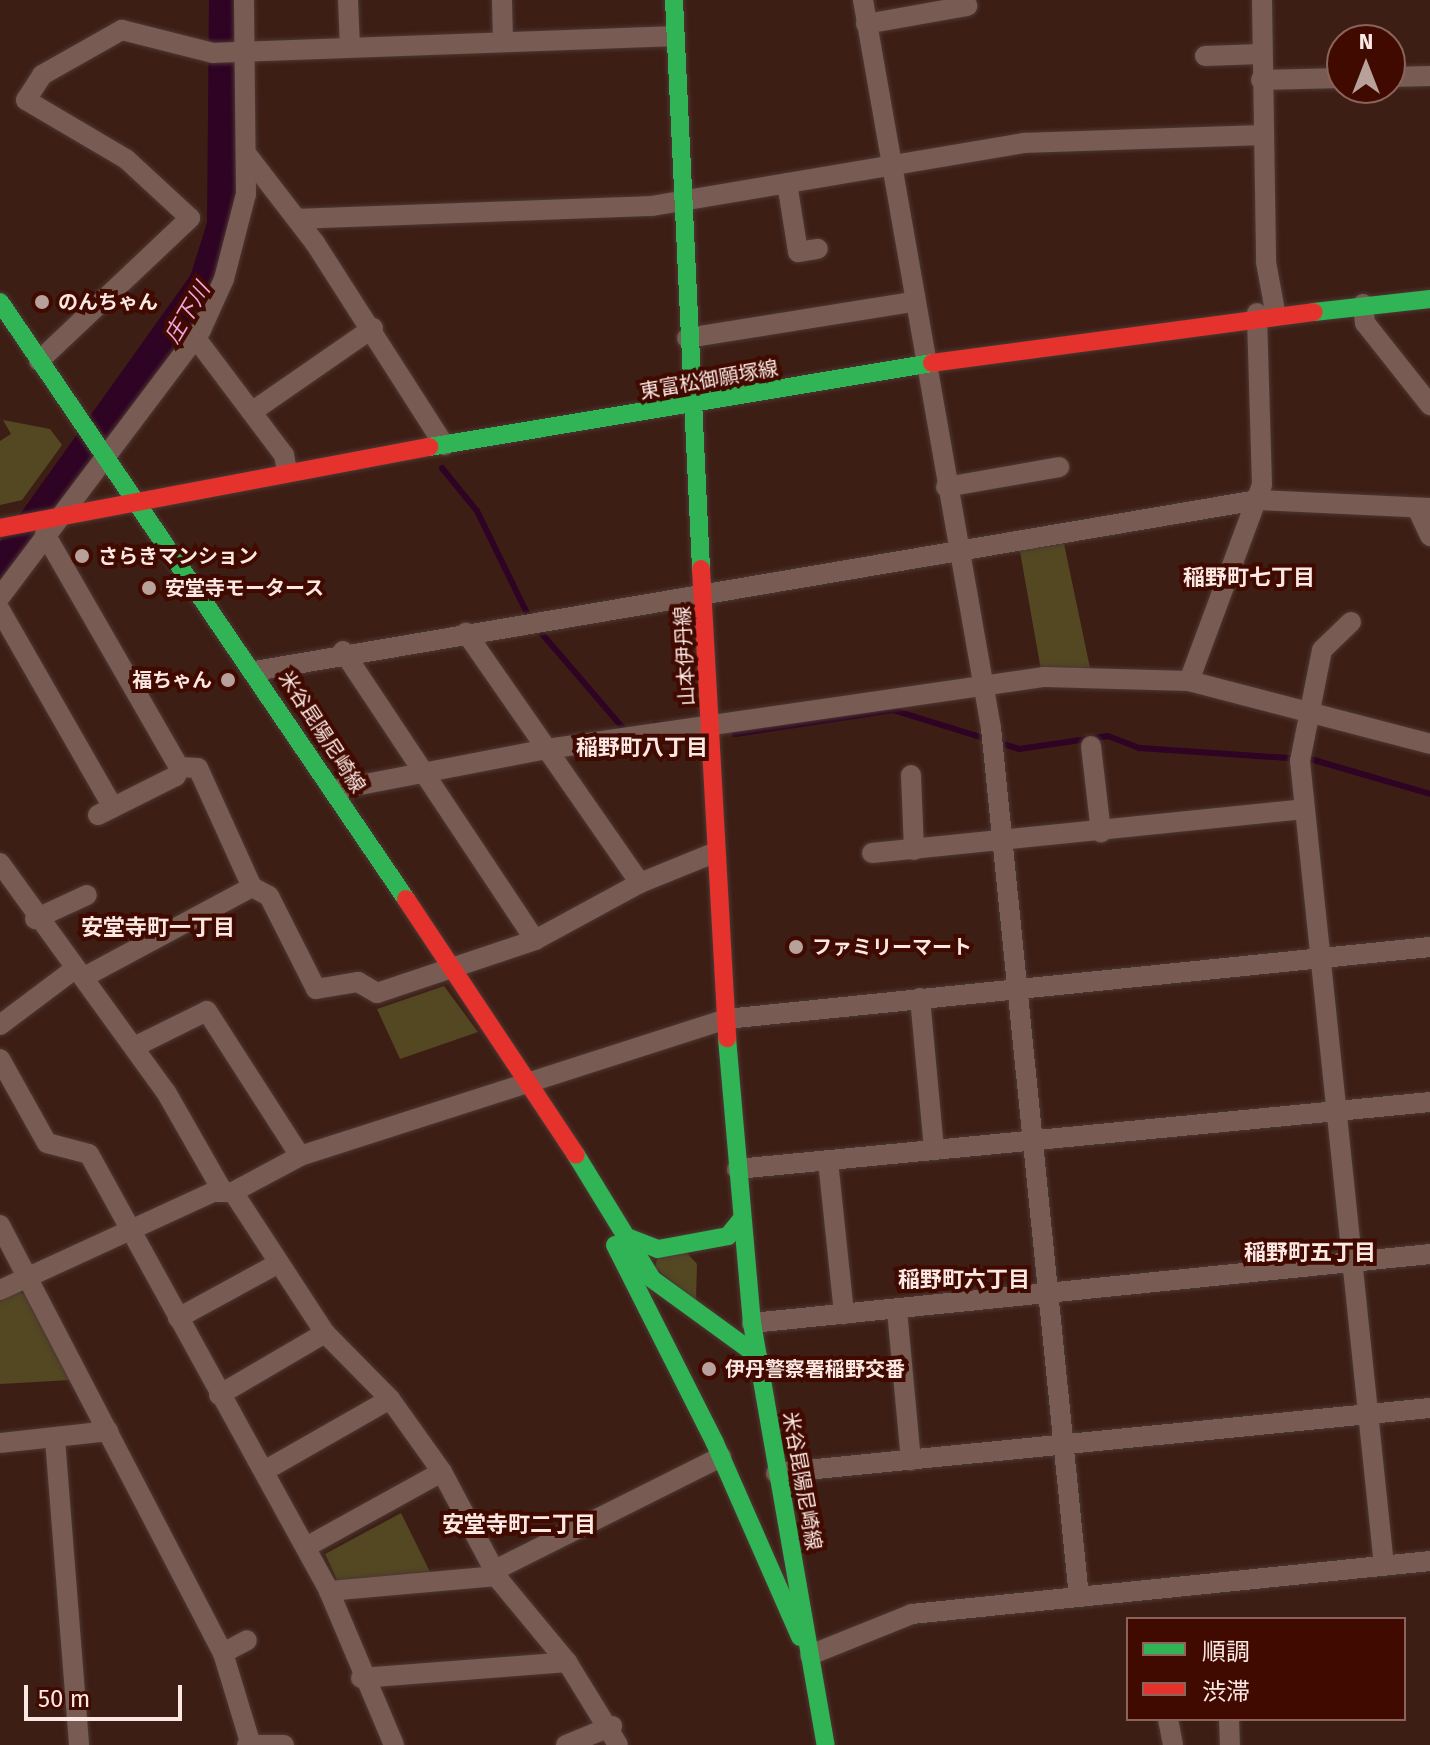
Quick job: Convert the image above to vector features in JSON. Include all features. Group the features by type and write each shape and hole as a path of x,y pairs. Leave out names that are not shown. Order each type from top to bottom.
{"main road":[{"name":"山本伊丹線","path":"674,0 690,405 711,724 714,853 737,1169 758,1356"},
{"name":"東富松御願塚線","path":"0,528 52,524 131,501 287,471 923,366 1266,312 1430,299"},
{"name":"米谷昆陽尼崎線","path":"0,302 89,432 131,501 255,671 454,972 529,1079 594,1194 652,1279 758,1356 776,1473 826,1745"},
{"name":"米谷昆陽尼崎線","path":"594,1194 650,1327 721,1457 773,1588 810,1655"},
{"path":"624,1236 658,1249 715,1241 742,1219"}],"street":[{"path":"0,597 195,337 232,258 248,156 235,51 244,0"},
{"path":"348,0 350,47"},
{"path":"502,0 503,42"},
{"path":"863,0 923,366 981,682 1003,842 1079,1597"},
{"path":"1189,681 1258,500 1266,312 1261,135 1262,0"},
{"path":"866,24 967,6"},
{"path":"39,361 190,218 126,159 26,100 42,75 122,30 187,51 675,36"},
{"path":"1205,56 1261,54"},
{"path":"1406,77 1430,76"},
{"path":"1261,80 1326,78"},
{"path":"297,219 683,200 1024,143 1261,135"},
{"path":"248,156 297,219 373,328 444,445"},
{"path":"787,183 798,252 818,249"},
{"path":"687,338 912,302"},
{"path":"1363,304 1365,323 1430,405"},
{"path":"253,411 373,328"},
{"path":"195,337 284,455 287,471"},
{"path":"946,487 1059,467"},
{"path":"255,671 343,651 534,622 1258,500 1423,508 1430,536"},
{"path":"0,610 106,811 176,776 179,767 52,524"},
{"path":"1351,622 1322,650 1300,761 1349,1262 1369,1414 1384,1566"},
{"path":"466,633 640,883"},
{"path":"343,651 535,940"},
{"path":"334,790 547,749 981,682 1103,674 1189,681 1430,744"},
{"path":"1091,746 1101,832"},
{"path":"179,767 198,768 252,887 269,896 316,989 358,982 377,993 454,972 535,940 640,883 714,853"},
{"path":"911,775 914,850"},
{"path":"872,853 1304,809"},
{"path":"0,863 35,919 134,1047 325,1333 390,1399 442,1472 496,1573 567,1662 615,1735 566,1745"},
{"path":"0,1025 78,974 252,887"},
{"path":"35,919 87,895"},
{"path":"0,1290 131,1230 228,1192 300,1156 529,1079 726,1019 1430,947"},
{"path":"920,998 934,1150"},
{"path":"134,1047 207,1011 300,1156"},
{"path":"0,1059 47,1143 89,1154 329,1591 361,1678 394,1745"},
{"path":"737,1169 1430,1102"},
{"path":"828,1161 844,1314"},
{"path":"0,1225 223,1653 249,1745 284,1745"},
{"path":"752,1323 1430,1254"},
{"path":"178,1318 277,1264"},
{"path":"897,1310 911,1460"},
{"path":"219,1395 325,1333"},
{"path":"264,1471 390,1399"},
{"path":"776,1473 1430,1408"},
{"path":"0,1443 108,1431"},
{"path":"55,1439 79,1745"},
{"path":"329,1591 496,1573 721,1457"},
{"path":"306,1547 442,1472"},
{"path":"810,1655 912,1614 1430,1561"},
{"path":"223,1653 247,1640"},
{"path":"361,1678 567,1662"},
{"path":"1168,1721 1173,1745"},
{"path":"1229,1721 1230,1745"}],"shaded area":[{"path":"3,420 50,429 62,445 22,500 0,505 0,441 11,434"},
{"path":"1063,539 1090,668 1041,670 1019,546"},
{"path":"444,986 478,1032 400,1059 377,1009"},
{"path":"686,1252 697,1264 696,1301 655,1268 658,1255"},
{"path":"19,1292 26,1295 71,1380 0,1384 0,1301"},
{"path":"401,1513 433,1578 339,1584 325,1554"}],"waterway":[{"name":"庄下川","path":"0,575 208,283 226,226 228,0"},
{"path":"442,468 477,511 530,619"},
{"path":"537,628 624,729"},
{"path":"735,734 893,710 1019,749 1108,736 1140,748 1314,760 1430,794"},
{"path":"655,724 675,725"}],"traffic: fast":[{"path":"674,0 701,569"},
{"path":"1314,312 1430,299"},
{"path":"0,302 406,899"},
{"path":"429,447 932,363"},
{"path":"727,1038 752,1323 826,1745"},
{"path":"576,1155 652,1279 758,1356"},
{"path":"624,1236 658,1249 728,1236 742,1219"},
{"path":"615,1245 715,1443 800,1637"}],"traffic: jam":[{"path":"932,363 1314,312"},
{"path":"0,528 429,447"},
{"path":"701,569 727,1038"},
{"path":"406,899 576,1155"}],"place":[{"name":"のんちゃん","path":"42,302"},
{"name":"さらきマンション","path":"82,556"},
{"name":"安堂寺モータース","path":"149,588"},
{"name":"福ちゃん","path":"228,680"},
{"name":"ファミリーマート","path":"796,947"},
{"name":"伊丹警察署稲野交番","path":"709,1369"}],"district":[{"name":"稲野町七丁目","path":"1249,578"},
{"name":"稲野町八丁目","path":"642,748"},
{"name":"安堂寺町一丁目","path":"158,928"},
{"name":"稲野町五丁目","path":"1310,1253"},
{"name":"稲野町六丁目","path":"964,1280"},
{"name":"安堂寺町二丁目","path":"519,1525"}]}
